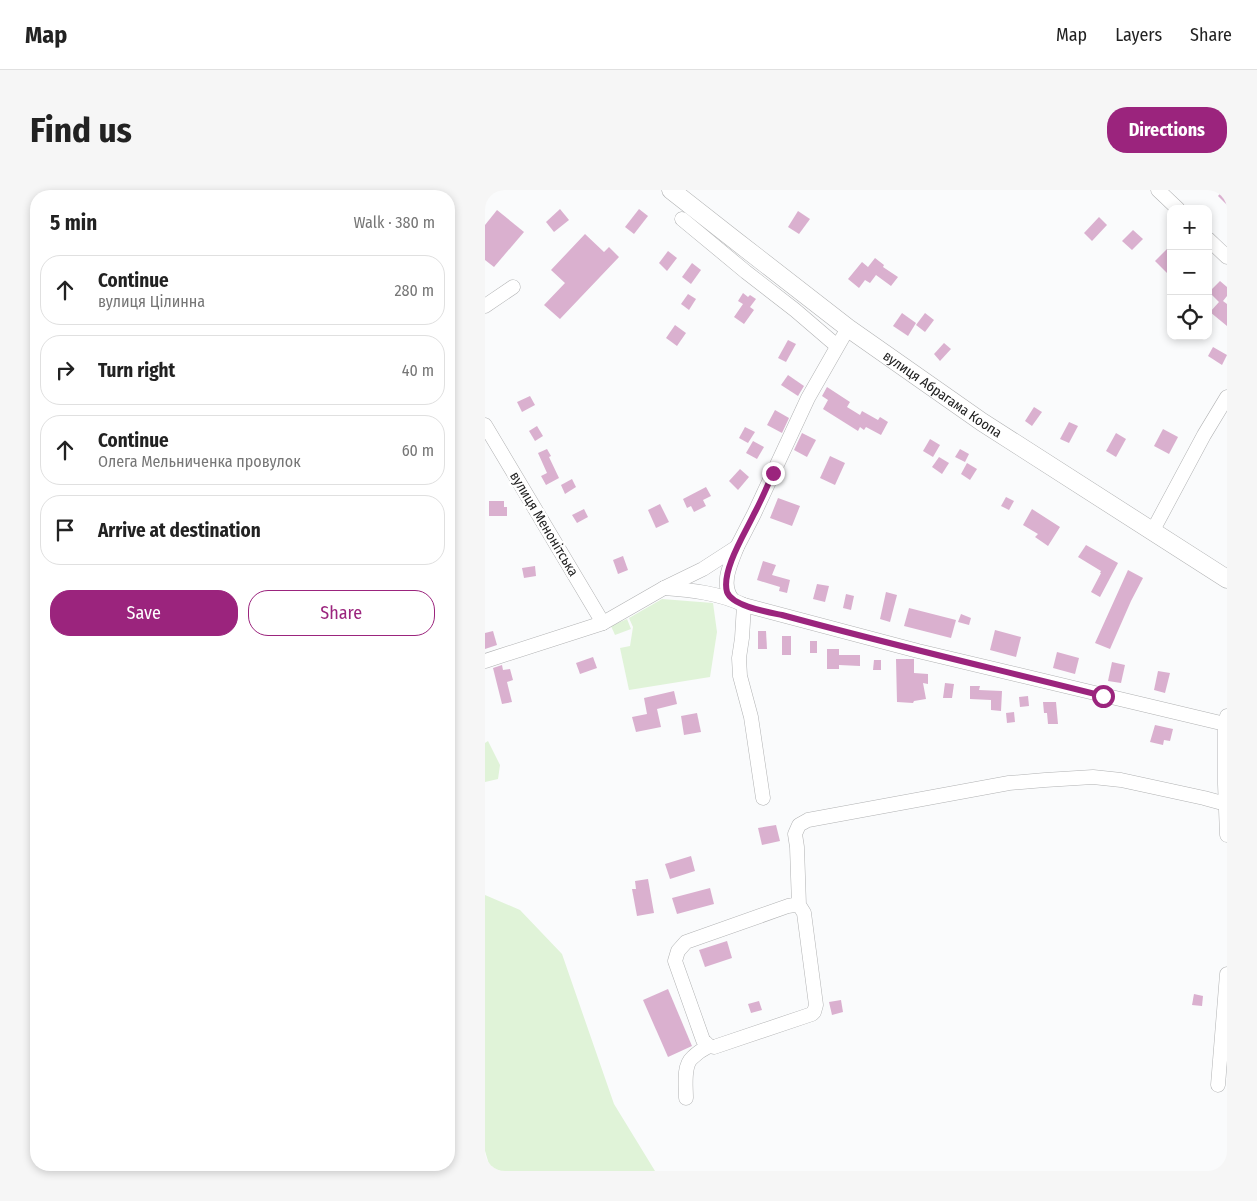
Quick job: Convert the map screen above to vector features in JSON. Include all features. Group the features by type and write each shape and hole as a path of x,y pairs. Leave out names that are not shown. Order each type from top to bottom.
{"main road":[{"name":"вулиця Абрагама Коопа","path":"671,190 849,328 982,422 1227,580"}],"street":[{"path":"1158,190 1174,205"},
{"path":"682,219 837,346"},
{"path":"1212,243 1227,257"},
{"path":"485,306 513,287"},
{"path":"763,798 751,717 740,676 739,658 742,638 738,602 728,594 728,571 737,547 808,398 849,328"},
{"path":"1152,532 1204,435 1227,397"},
{"name":"вулиця Менонітська","path":"485,426 603,623"},
{"path":"485,661 603,623 664,588 703,569 737,547"},
{"path":"664,588 715,594 918,651 1111,698 1226,720 1225,784 1227,834"},
{"path":"799,905 788,906 686,942 678,951 675,961 703,1040 709,1046 714,1047 814,1012 816,1005 804,913 799,905 795,834 799,825 808,820 1009,784 1093,777 1121,780 1226,804"},
{"path":"1218,1085 1227,974"},
{"path":"686,1098 688,1062 709,1046"}],"green space":[{"path":"662,599 713,603 717,632 710,677 629,690 620,648 630,646 633,627 629,618"},
{"path":"627,619 631,629 615,635 611,626"},
{"path":"488,741 500,765 498,779 485,782 485,743"},
{"path":"485,895 520,910 562,954 614,1104 655,1171 491,1171 485,1151"}],"building":[{"path":"1223,190 1227,190 1227,205 1218,196"},
{"path":"560,209 569,220 554,232 546,222"},
{"path":"639,209 648,216 634,234 625,227"},
{"path":"497,210 524,232 494,267 485,260 485,225"},
{"path":"798,211 810,219 799,234 788,227"},
{"path":"1099,217 1107,225 1092,241 1084,233"},
{"path":"1133,230 1143,239 1132,250 1122,241"},
{"path":"585,234 604,252 609,247 619,257 560,319 544,305 565,283 551,270"},
{"path":"1167,249 1167,273 1155,261"},
{"path":"668,251 677,258 667,271 659,263"},
{"path":"875,258 884,265 883,267 898,277 891,286 876,275 870,283 865,280 859,288 848,279 862,262 868,267"},
{"path":"692,263 701,270 691,284 682,277"},
{"path":"1220,281 1227,287 1227,296 1223,301 1227,304 1227,326 1212,314 1212,310 1219,302 1212,295 1212,289"},
{"path":"743,293 748,297 750,295 756,299 750,307 754,310 744,324 734,317 743,304 738,301"},
{"path":"688,294 696,299 689,310 681,304"},
{"path":"902,313 916,323 908,336 893,326"},
{"path":"925,313 934,320 925,332 916,325"},
{"path":"675,325 686,333 677,346 666,338"},
{"path":"788,340 796,344 786,362 778,358"},
{"path":"944,343 951,349 940,361 934,354"},
{"path":"1213,347 1227,355 1222,365 1208,356"},
{"path":"788,375 804,386 798,396 781,385"},
{"path":"827,387 850,402 847,407 860,415 862,411 878,420 880,417 888,422 881,435 866,427 864,430 860,427 858,431 823,409 828,400 822,396"},
{"path":"530,396 535,405 522,412 517,402"},
{"path":"1034,407 1042,412 1032,426 1025,421"},
{"path":"775,410 789,418 782,433 767,425"},
{"path":"1069,422 1078,426 1069,443 1060,439"},
{"path":"537,426 543,436 535,441 529,431"},
{"path":"745,427 755,432 748,443 739,438"},
{"path":"1163,429 1178,437 1169,454 1154,446"},
{"path":"802,433 816,440 807,457 794,450"},
{"path":"1116,433 1126,439 1116,457 1106,451"},
{"path":"930,439 940,445 933,457 923,451"},
{"path":"753,441 764,447 757,459 746,453"},
{"path":"547,449 559,478 546,485 541,476 547,473 538,453"},
{"path":"960,449 969,454 965,462 955,457"},
{"path":"830,456 845,463 835,485 820,478"},
{"path":"939,457 949,463 942,474 932,467"},
{"path":"967,463 977,469 970,480 961,474"},
{"path":"740,469 749,477 738,490 729,481"},
{"path":"572,479 576,487 565,494 561,485"},
{"path":"706,487 711,496 703,500 706,506 694,512 691,506 687,508 683,499"},
{"path":"1006,497 1014,501 1009,510 1001,506"},
{"path":"778,498 800,506 792,526 770,518"},
{"path":"489,501 504,501 504,507 507,507 507,516 489,516"},
{"path":"660,504 669,522 656,528 648,510"},
{"path":"584,509 588,517 577,523 572,515"},
{"path":"1032,509 1060,527 1048,546 1035,537 1038,534 1023,525"},
{"path":"1086,545 1118,563 1100,597 1091,592 1101,571 1078,557"},
{"path":"623,556 628,570 618,574 613,560"},
{"path":"763,561 776,565 772,575 790,580 787,593 779,591 780,587 757,580"},
{"path":"535,566 536,576 524,578 522,568"},
{"path":"1128,570 1143,578 1110,649 1095,643"},
{"path":"817,584 829,586 825,602 813,599"},
{"path":"886,592 897,595 890,622 880,619"},
{"path":"846,594 854,596 851,610 843,608"},
{"path":"909,608 956,620 951,638 904,626"},
{"path":"961,614 971,618 969,625 958,622"},
{"path":"995,630 1021,637 1016,657 990,650"},
{"path":"493,631 497,645 485,649 485,633"},
{"path":"758,631 766,631 767,649 758,649"},
{"path":"782,636 791,636 791,655 782,655"},
{"path":"810,641 817,641 817,653 810,653"},
{"path":"827,649 839,649 839,655 860,655 860,666 839,665 839,669 827,669"},
{"path":"1057,652 1079,658 1075,674 1053,668"},
{"path":"593,657 597,668 580,674 576,663"},
{"path":"896,659 914,659 914,673 928,674 928,684 923,683 926,699 914,701 913,703 897,702"},
{"path":"874,660 881,660 881,670 873,670"},
{"path":"1112,662 1125,665 1121,683 1108,681"},
{"path":"502,665 503,670 510,669 513,680 507,682 512,702 502,704 493,668"},
{"path":"1158,671 1170,673 1165,693 1154,690"},
{"path":"945,683 954,684 952,698 943,698"},
{"path":"970,686 980,686 979,690 1002,691 1001,711 991,710 991,700 970,699"},
{"path":"674,691 677,704 657,709 661,727 636,732 632,717 647,714 644,698"},
{"path":"1028,696 1029,706 1020,707 1019,697"},
{"path":"1043,702 1056,702 1058,724 1048,724"},
{"path":"1014,712 1015,722 1007,723 1006,713"},
{"path":"697,713 701,732 684,735 681,716"},
{"path":"1155,725 1173,729 1170,741 1164,740 1163,745 1150,742"},
{"path":"776,825 780,841 762,845 758,828"},
{"path":"691,856 695,871 670,879 665,864"},
{"path":"648,879 654,913 637,916 632,889 636,889 635,881"},
{"path":"710,888 714,904 677,914 672,898"},
{"path":"727,941 732,958 705,967 699,950"},
{"path":"668,989 692,1046 668,1057 643,1000"},
{"path":"1194,994 1203,996 1202,1006 1192,1005"},
{"path":"841,1000 843,1012 832,1015 829,1002"},
{"path":"759,1001 762,1010 751,1013 748,1004"}],"route":[{"path":"773,473 737,547 728,571 727,588 728,594 732,599 744,605 918,651 1103,696"}]}
